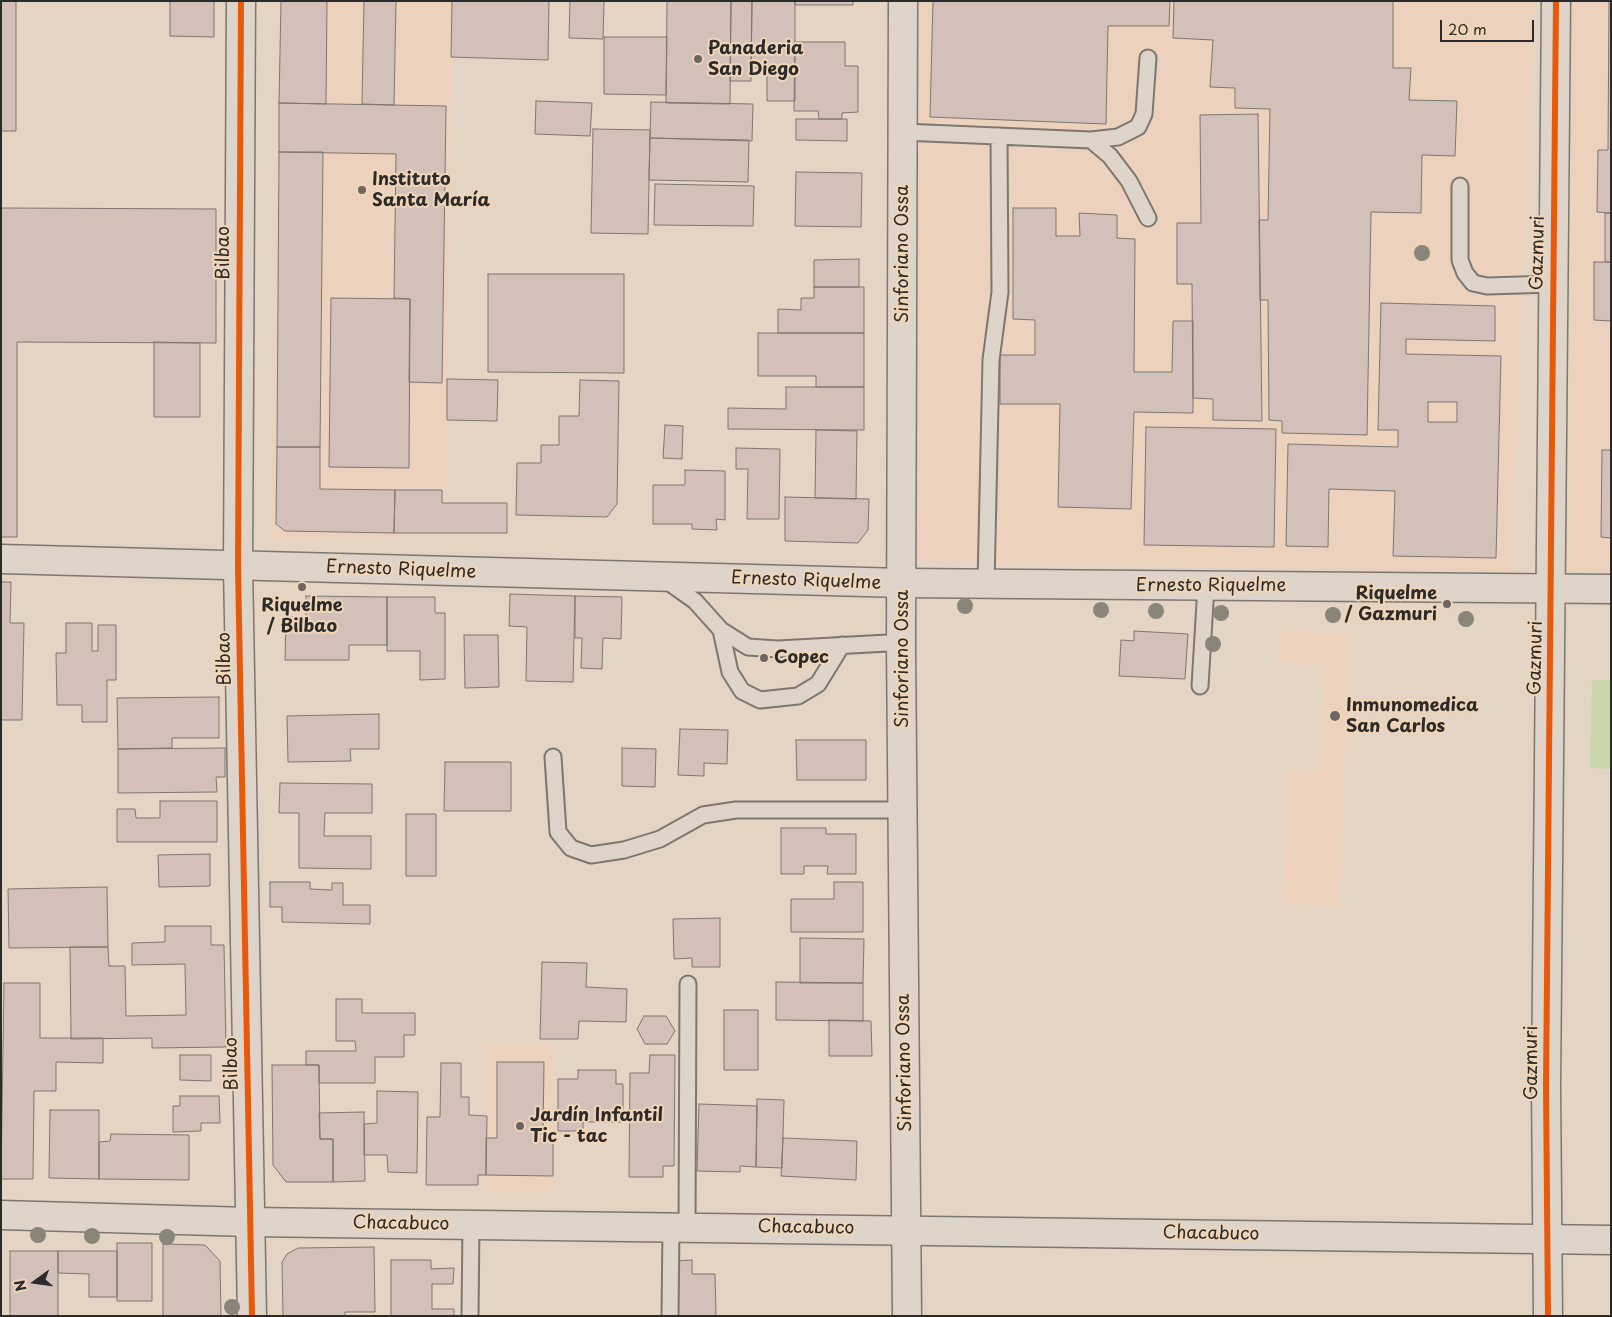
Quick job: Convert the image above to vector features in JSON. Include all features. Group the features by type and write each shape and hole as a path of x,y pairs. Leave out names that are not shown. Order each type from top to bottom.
{"street":[{"name":"Bilbao","path":"241,1 238,566 252,1316"},
{"name":"Sinforiano Ossa","path":"903,1 903,583 901,645 907,1316"},
{"name":"Gazmuri","path":"1548,1316 1546,1086 1556,1"},
{"name":"Ernesto Riquelme","path":"1,559 903,583 1611,589"},
{"name":"Chacabuco","path":"1,1215 250,1222 906,1229 1611,1240"}],"lane":[{"path":"904,132 1091,140 1118,137 1138,127 1144,114 1148,58"},
{"path":"986,584 991,360 1000,292 999,136"},
{"path":"1091,140 1110,156 1129,181 1148,218"},
{"path":"1460,186 1460,260 1465,273 1473,283 1487,286 1553,284"},
{"path":"661,577 695,601 721,630 748,647 778,649 842,645 901,645"},
{"path":"1200,686 1206,586"},
{"path":"721,630 730,672 742,691 760,700 798,696 818,684 842,645"},
{"path":"553,757 558,832 571,848 591,855 624,850 660,838 703,815 736,810 902,810"},
{"path":"670,1316 679,1227 688,984"},
{"path":"470,1316 471,1224"}],"shaded area":[{"name":"Instituto Santa María","path":"277,1 452,1 446,487 401,487 402,538 271,539"},
{"path":"912,1 1535,1 1511,574 908,560"},
{"path":"1570,1 1611,1 1611,573 1569,572"},
{"name":"Inmunomedica San Carlos","path":"1279,631 1351,635 1339,906 1282,903 1288,769 1320,770 1325,664 1278,661"},
{"name":"Jardín Infantil Tic - tac","path":"487,1046 554,1046 553,1191 486,1191"}],"green space":[{"path":"1592,680 1611,680 1611,769 1590,768"}],"building":[{"path":"1,1 16,1 16,131 1,131"},
{"path":"170,1 214,1 214,37 170,36"},
{"path":"281,1 327,1 326,104 279,103"},
{"path":"364,1 396,1 394,105 362,104"},
{"path":"452,1 549,1 548,60 451,57"},
{"path":"570,1 604,1 603,39 569,38"},
{"name":"Panaderia San Diego","path":"667,1 731,1 730,104 666,103"},
{"path":"731,1 752,1 751,81 730,81"},
{"path":"752,1 795,1 795,101 767,101 767,68 751,68"},
{"path":"795,1 853,1 853,5 795,5"},
{"path":"933,1 1170,1 1169,26 1108,26 1106,124 930,117"},
{"path":"1174,1 1393,1 1393,68 1411,68 1409,100 1457,101 1455,156 1422,155 1421,213 1371,212 1367,435 1282,433 1282,421 1269,420 1268,300 1260,300 1259,220 1268,220 1270,109 1235,108 1235,88 1210,87 1213,40 1173,38"},
{"path":"1609,1 1611,1 1611,213 1597,212 1598,150 1608,150"},
{"path":"604,37 667,37 666,95 604,94"},
{"path":"795,42 845,42 845,66 858,66 858,112 842,113 842,119 819,119 818,111 794,111"},
{"path":"536,101 592,103 590,136 535,134"},
{"path":"651,102 753,104 752,141 650,138"},
{"path":"279,103 446,106 442,383 409,382 410,299 394,298 396,154 279,152"},
{"path":"1258,114 1262,421 1213,420 1213,399 1193,398 1192,284 1177,284 1177,223 1201,223 1200,115"},
{"path":"796,119 847,119 847,141 796,140"},
{"path":"593,129 650,130 648,234 591,233"},
{"path":"650,138 749,140 748,182 649,180"},
{"path":"279,152 323,152 320,447 277,447"},
{"path":"796,172 862,173 861,227 795,226"},
{"path":"655,184 754,186 753,226 654,225"},
{"path":"1,208 216,209 216,343 17,342 17,537 1,537"},
{"path":"1013,208 1056,208 1056,236 1080,236 1079,213 1117,215 1117,238 1135,239 1134,372 1172,372 1173,321 1193,321 1193,413 1134,412 1131,509 1058,507 1060,404 1000,404 1000,355 1035,355 1035,320 1013,319"},
{"path":"1605,213 1611,213 1611,262 1605,262"},
{"path":"859,259 859,287 814,287 814,260"},
{"path":"1594,262 1611,262 1611,321 1594,320"},
{"path":"488,274 624,274 624,373 488,372"},
{"path":"814,287 864,287 864,333 778,333 778,309 801,310 801,298 814,298"},
{"path":"331,298 410,299 409,468 329,467"},
{"path":"1381,303 1495,306 1495,341 1406,339 1406,354 1501,356 1496,558 1393,556 1395,491 1329,489 1328,547 1286,546 1288,444 1398,447 1398,430 1378,430","holes":["1428,402 1457,402 1457,422 1428,422"]},
{"path":"758,333 864,333 864,387 816,387 816,376 758,376"},
{"path":"154,342 200,343 200,417 154,417"},
{"path":"447,379 498,380 497,421 447,420"},
{"path":"580,380 619,381 617,504 607,517 516,515 517,463 541,463 541,445 559,445 559,416 579,416"},
{"path":"786,387 864,387 864,430 728,429 728,408 786,409"},
{"path":"665,425 683,426 682,459 663,458"},
{"path":"1146,427 1276,429 1274,547 1144,545"},
{"path":"816,430 857,431 856,499 815,498"},
{"path":"277,447 320,447 320,489 395,490 394,533 285,531 276,524"},
{"path":"736,448 780,449 779,519 747,519 748,469 736,469"},
{"path":"1602,450 1611,450 1611,538 1601,537"},
{"path":"685,470 725,471 725,520 716,519 717,530 692,529 692,524 653,524 653,485 685,485"},
{"path":"395,490 442,490 442,503 507,503 507,533 394,533"},
{"path":"785,497 869,499 868,530 858,543 785,541"},
{"path":"1,582 11,582 10,623 24,623 22,720 1,720"},
{"path":"510,594 575,596 573,682 526,681 527,627 509,626"},
{"path":"306,596 387,597 387,645 349,645 349,660 285,660 286,617 306,617"},
{"path":"575,596 622,597 621,639 603,638 602,669 581,668 582,638 575,638"},
{"path":"387,597 435,597 435,613 445,613 445,679 420,680 420,651 387,651"},
{"path":"66,623 92,623 92,651 98,651 98,625 116,625 116,680 107,680 107,722 82,722 82,705 57,705 56,653 66,653"},
{"path":"1134,631 1188,634 1185,679 1119,676 1121,640 1134,641"},
{"path":"464,635 498,635 499,687 465,688"},
{"path":"219,697 219,738 172,738 172,748 118,749 117,698"},
{"path":"379,714 379,749 350,749 351,761 288,762 287,716"},
{"path":"680,729 728,730 727,764 704,763 704,776 678,775"},
{"path":"796,740 866,740 866,780 797,780"},
{"path":"225,748 225,777 216,777 217,792 118,793 118,749"},
{"path":"622,748 656,749 655,787 622,786"},
{"path":"445,762 511,762 511,811 444,811"},
{"path":"280,783 372,784 372,813 325,813 324,836 371,836 371,869 299,868 299,813 279,813"},
{"path":"160,801 217,801 217,842 117,842 117,809 135,809 136,818 160,818"},
{"path":"406,814 436,814 436,876 406,876"},
{"path":"781,828 826,828 826,834 856,834 856,874 827,874 828,866 804,866 804,874 781,874"},
{"path":"210,854 210,886 159,887 158,855"},
{"path":"270,882 310,882 310,889 332,890 332,883 343,883 343,905 370,905 370,924 282,922 282,907 270,907"},
{"path":"834,882 863,882 863,932 791,932 791,899 834,899"},
{"path":"107,887 108,947 9,948 8,889"},
{"path":"720,918 720,967 692,967 692,958 674,959 673,919"},
{"path":"165,926 211,926 211,945 224,945 226,1047 152,1048 152,1038 71,1039 70,947 108,947 109,966 125,966 126,1016 186,1015 185,964 132,965 132,943 165,942"},
{"path":"800,938 864,939 863,983 800,983"},
{"path":"542,962 587,963 586,987 627,989 626,1022 579,1021 578,1039 540,1039"},
{"path":"776,982 863,983 863,1021 776,1020"},
{"path":"4,983 40,983 40,1038 103,1038 103,1063 56,1062 56,1091 34,1091 33,1179 1,1179"},
{"path":"336,999 362,999 362,1013 415,1013 415,1035 404,1035 404,1057 375,1057 375,1083 319,1083 319,1065 306,1065 306,1051 356,1051 355,1041 336,1041"},
{"path":"724,1010 758,1010 758,1070 724,1070"},
{"path":"644,1016 666,1016 675,1031 667,1044 645,1044 637,1029"},
{"path":"829,1020 871,1021 872,1056 829,1056"},
{"path":"180,1055 211,1055 211,1081 180,1080"},
{"path":"650,1055 675,1055 674,1166 663,1166 663,1177 629,1177 630,1073 649,1073"},
{"name":"Jardín Infantil Tic - tac","path":"497,1062 544,1062 543,1136 553,1136 553,1176 486,1175 486,1138 497,1138"},
{"path":"441,1063 461,1063 461,1097 469,1097 469,1115 487,1116 486,1175 478,1175 478,1185 426,1185 427,1117 440,1117"},
{"path":"272,1065 319,1065 320,1139 333,1139 333,1182 286,1182 273,1165"},
{"path":"578,1070 616,1070 616,1084 623,1084 623,1122 583,1122 583,1131 558,1131 558,1079 578,1079"},
{"path":"377,1091 418,1092 417,1173 388,1172 387,1155 364,1155 364,1124 377,1123"},
{"path":"180,1096 219,1096 220,1123 201,1123 201,1131 173,1132 173,1106 180,1106"},
{"path":"757,1099 784,1100 782,1168 756,1167"},
{"path":"699,1104 757,1106 756,1167 740,1166 740,1172 697,1171"},
{"path":"50,1110 99,1110 99,1179 49,1178"},
{"path":"364,1112 365,1181 333,1182 333,1139 320,1139 319,1113"},
{"path":"111,1134 189,1135 189,1180 99,1179 99,1142 110,1141"},
{"path":"783,1138 857,1141 856,1180 781,1176"},
{"path":"117,1243 152,1243 152,1301 117,1301"},
{"path":"163,1244 205,1245 220,1261 221,1316 163,1316"},
{"path":"374,1247 375,1312 345,1312 345,1316 283,1316 282,1262 287,1254 298,1248"},
{"path":"10,1251 58,1251 58,1316 10,1316"},
{"path":"58,1251 117,1251 117,1297 89,1297 89,1274 58,1273"},
{"path":"391,1260 431,1260 431,1269 454,1268 453,1284 432,1284 432,1309 454,1309 454,1316 391,1316"},
{"path":"692,1260 692,1274 715,1274 716,1316 677,1316 676,1261"}],"cycle path":[{"path":"241,1 238,566 252,1316"},
{"path":"1548,1316 1546,1086 1556,1"}],"place":[{"name":"Panaderia San Diego","path":"698,59"},
{"name":"Instituto Santa María","path":"362,190"},
{"name":"Riquelme / Bilbao","path":"302,587"},
{"name":"Riquelme / Gazmuri","path":"1447,604"},
{"name":"Copec","path":"764,658"},
{"name":"Inmunomedica San Carlos","path":"1335,716"},
{"name":"Jardín Infantil Tic - tac","path":"520,1126"}]}
